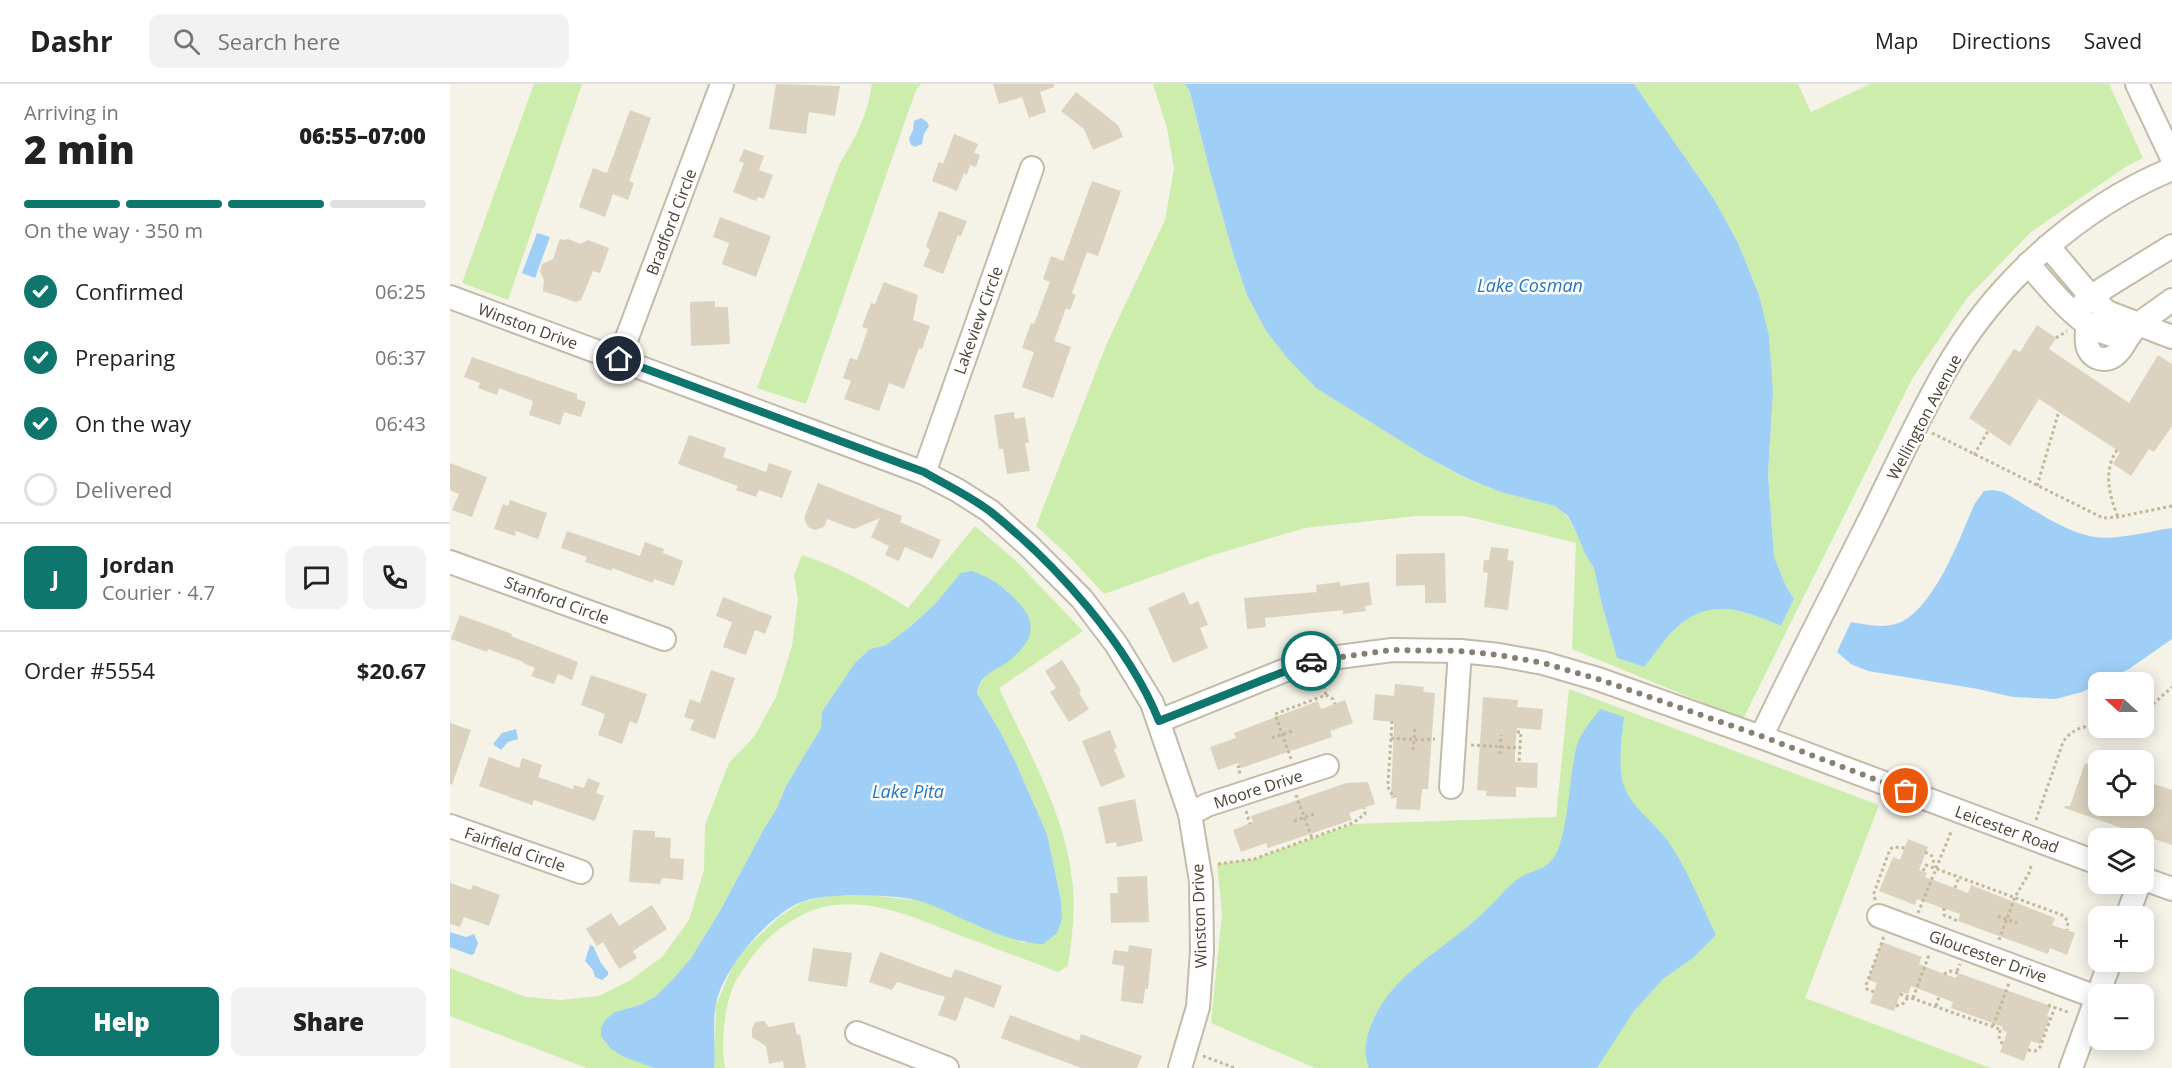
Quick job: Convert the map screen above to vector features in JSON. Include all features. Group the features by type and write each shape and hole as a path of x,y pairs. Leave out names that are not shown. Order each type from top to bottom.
{"street":[{"name":"Bradford Circle","path":"619,359 722,84"},
{"path":"2137,84 2172,158"},
{"name":"Lakeview Circle","path":"924,472 1032,168"},
{"name":"Wellington Avenue","path":"1761,736 1946,370 1982,316 2028,264 2048,246 2102,206 2152,177 2172,169"},
{"path":"2048,246 2092,298 2107,312 2133,330 2172,337"},
{"path":"2081,318 2092,298 2104,288 2172,246"},
{"path":"2028,264 2081,318 2099,332 2118,337 2133,330 2172,300"},
{"name":"Winston Drive","path":"450,297 924,472 990,511 1082,599 1116,644 1152,702 1190,814 1201,881 1202,951 1198,1007 1180,1068"},
{"name":"Stanford Circle","path":"450,562 664,639"},
{"name":"Leicester Road","path":"1159,721 1308,661 1392,650 1460,651 1499,655 1543,663 1598,679 1761,736 2088,859"},
{"path":"1451,787 1460,651"},
{"name":"Moore Drive","path":"1190,814 1207,805 1327,766"},
{"name":"Fairfield Circle","path":"450,826 581,872"},
{"path":"2154,883 2172,889"},
{"name":"Gloucester Drive","path":"1885,918 2088,994"},
{"path":"2072,1068 2088,1021"},
{"path":"857,1034 947,1068"}],"path":[{"path":"2037,486 2059,411"},
{"path":"1917,426 2103,518 2172,506"},
{"path":"1974,455 1988,431"},
{"path":"2117,450 2112,457 2108,479 2109,492 2118,517"},
{"path":"1323,680 1326,695 1333,699 1335,704"},
{"path":"2154,703 2172,687"},
{"path":"1312,838 1275,714 1326,695"},
{"path":"1392,721 1388,784 1389,791 1395,797"},
{"path":"2030,837 2063,742 2079,727 2088,726"},
{"path":"1413,750 1415,728"},
{"path":"1272,738 1292,731"},
{"path":"1517,732 1521,732 1519,762"},
{"path":"1500,754 1501,735"},
{"path":"1391,738 1520,748"},
{"path":"1217,864 1254,859 1353,824 1365,814 1364,808"},
{"path":"1294,821 1314,814"},
{"path":"1912,928 1951,832"},
{"path":"1874,992 1867,989 1867,981 1885,918 1874,893 1890,849 1905,848"},
{"path":"1926,852 1932,856 1935,868"},
{"path":"1992,959 2015,897 2032,863"},
{"path":"1923,871 1926,865 2062,915 2068,921 2067,930"},
{"path":"1955,888 1959,877"},
{"path":"1944,908 1944,915 1958,921"},
{"path":"1998,916 2017,923"},
{"path":"1912,998 1937,937"},
{"path":"1993,1026 2015,967"},
{"path":"1944,974 1950,970 1958,973"},
{"path":"1900,994 1993,1026 2001,1030 1999,1039 2003,1045"},
{"path":"1896,1006 1904,1003 1908,997"},
{"path":"1936,1006 1940,997"},
{"path":"2048,1005 2070,1013"},
{"path":"2028,1050 2035,1051 2040,1047 2055,1007"},
{"path":"1203,1056 1235,1068"}],"green space":[{"path":"534,84 582,84 508,300 462,283"},
{"path":"872,84 921,84 916,90 806,404 757,388 839,165 864,116"},
{"path":"1153,84 1185,84 1190,92 1209,168 1247,295 1266,331 1288,359 1316,388 1463,477 1500,492 1556,506 1568,517 1594,568 1617,658 1644,667 1672,631 1702,612 1715,609 1740,611 1781,626 1794,599 1774,557 1768,474 1773,392 1759,295 1738,243 1714,199 1634,84 1798,84 1811,112 1870,84 2109,84 2143,158 2127,166 2031,232 1967,298 1912,379 1743,719 1572,649 1576,543 1465,516 1417,516 1305,528 1213,555 1104,594 1068,555 1036,526 1107,343 1165,220 1174,169 1167,128"},
{"path":"975,526 1015,560 1083,631 999,688 1043,781 1062,830 1068,855 1074,902 1068,966 1058,972 883,908 852,904 823,907 798,917 774,933 741,972 734,984 725,1016 723,1049 725,1068 714,1068 716,1005 733,965 746,948 780,916 802,902 827,896 869,895 922,901 1024,943 1062,919 1061,900 1047,834 1015,761 977,693 985,677 1009,661 1009,592 981,574 936,603 886,645 870,649 822,712 821,728 786,786 777,808 720,911 691,958 656,996 640,1005 615,1012 643,1063 654,1068 587,1068 450,1016 450,968 526,997 561,1000 599,996 629,981 662,957 689,920 704,870 705,825 729,763 754,737 776,697 792,646 798,599 794,575 802,555 857,578 908,608"},
{"path":"1569,689 1879,805 1805,998 1991,1068 1315,1068 1211,1023 1222,913 1217,864 1254,859 1353,824 1556,817"}],"water":[{"name":"Lake Cosman","path":"1185,84 1634,84 1714,199 1738,243 1759,295 1769,336 1773,392 1768,474 1774,557 1794,599 1781,626 1740,611 1715,609 1702,612 1677,627 1644,667 1617,658 1594,568 1568,516 1555,506 1500,492 1464,477 1425,456 1316,388 1288,359 1266,331 1247,295 1209,168 1190,92"},
{"path":"921,118 929,126 922,144 915,147 911,145 909,139 914,121"},
{"path":"537,233 550,237 535,278 522,273"},
{"path":"1984,491 2003,492 2069,529 2099,538 2120,537 2172,528 2172,639 2123,672 2088,672 2088,689 2056,699 2013,697 1868,671 1851,664 1837,652 1851,622 1876,626 1889,625 1901,622 1914,613 1936,586 1946,569 1975,503"},
{"name":"Lake Pita","path":"972,571 985,576 1003,588 1025,610 1031,626 1023,647 1009,661 985,677 977,693 1015,761 1047,834 1061,900 1062,919 1057,933 1043,944 1012,939 923,902 898,897 844,895 812,899 788,909 761,931 737,960 728,975 716,1004 714,1068 654,1068 624,1057 611,1049 601,1036 601,1028 605,1020 615,1012 640,1005 656,996 691,958 720,911 777,808 786,786 821,728 822,712 855,663 870,649 886,645 911,626 936,603 961,573"},
{"path":"1601,709 1624,717 1620,762 1624,786 1639,810 1665,837 1677,855 1716,935 1694,957 1663,979 1634,1011 1597,1068 1369,1068 1366,1053 1368,1033 1379,1009 1390,993 1419,965 1468,927 1514,882 1545,866 1555,855 1565,826 1578,742 1588,724"},
{"path":"516,729 518,739 508,742 501,750 493,744 502,733"},
{"path":"450,932 466,937 474,934 478,943 474,954 450,947"},
{"path":"590,945 593,946 608,972 602,980 595,977 593,970 585,961"}],"building":[{"path":"776,84 840,86 835,116 809,112 806,134 769,129"},
{"path":"993,84 1054,84 1054,87 1040,92 1046,112 1029,118 1022,97 999,104"},
{"path":"1076,92 1118,125 1123,137 1093,150 1084,129 1061,111"},
{"path":"630,110 651,118 629,181 634,183 628,200 613,194 605,217 579,207 593,168 607,173"},
{"path":"954,134 978,144 974,153 980,155 976,167 970,165 967,175 964,173 957,191 932,181 939,162 943,164"},
{"path":"744,149 764,156 759,170 773,175 764,199 758,197 756,201 733,192 744,163 739,161"},
{"path":"1092,181 1121,191 1098,256 1087,252 1072,293 1076,295 1070,310 1066,308 1054,341 1071,347 1053,398 1022,387 1034,352 1022,348 1050,282 1043,279 1051,256 1063,261"},
{"path":"939,211 967,221 961,236 958,235 943,274 923,266 930,250 926,246"},
{"path":"720,217 771,236 756,277 722,264 729,243 713,237"},
{"path":"560,239 568,239 580,244 588,240 609,248 600,273 593,271 581,300 576,302 543,291 544,280 540,271 542,264 553,259"},
{"path":"884,282 918,295 913,320 930,326 904,389 889,383 879,411 844,399 851,381 843,378 850,358 857,360 868,329 862,327 871,303 875,304"},
{"path":"715,301 715,307 728,307 730,344 691,346 690,302"},
{"path":"2037,325 2056,338 2049,349 2129,403 2158,355 2172,364 2172,426 2154,452 2149,449 2131,476 2113,464 2120,452 2039,399 2010,446 1969,418 2014,349 2020,352"},
{"path":"472,357 577,394 577,399 586,402 581,417 564,412 560,425 529,415 533,401 499,388 497,395 478,388 480,383 464,377"},
{"path":"1014,412 1015,419 1025,417 1029,443 1025,443 1030,471 1007,474 1003,449 999,449 994,415"},
{"path":"689,435 726,448 723,457 766,472 769,463 792,471 782,498 759,490 756,497 736,490 738,486 678,464"},
{"path":"450,463 487,477 472,517 452,510 459,494 450,490"},
{"path":"818,483 902,516 900,522 941,540 932,559 905,547 899,561 885,555 889,546 871,537 880,518 854,529 827,519 824,527 815,530 808,527 804,518"},
{"path":"510,500 547,513 538,539 516,531 515,536 494,529 503,504 508,506"},
{"path":"567,531 640,556 645,542 664,549 663,553 683,561 674,586 654,579 653,583 612,568 612,571 585,562 587,557 561,548"},
{"path":"1491,547 1509,549 1507,560 1514,561 1508,610 1484,607 1488,573 1483,572 1484,560 1489,560"},
{"path":"1445,553 1446,603 1425,603 1425,585 1396,586 1396,554"},
{"path":"1340,582 1340,586 1369,582 1372,605 1365,606 1366,611 1343,614 1343,610 1265,618 1266,627 1247,629 1244,598 1317,592 1316,585"},
{"path":"1184,592 1190,605 1198,601 1208,625 1200,628 1208,648 1173,663 1148,608"},
{"path":"723,597 772,616 765,634 755,630 746,655 723,647 732,622 716,616"},
{"path":"460,615 578,662 572,680 558,674 554,684 531,676 535,668 524,662 451,639"},
{"path":"1062,660 1081,690 1079,693 1089,709 1069,722 1050,692 1056,688 1045,671"},
{"path":"711,670 735,678 715,739 690,730 694,720 684,717 690,699 700,703"},
{"path":"591,675 647,694 637,724 630,721 622,744 598,735 605,714 581,705"},
{"path":"1395,684 1424,687 1423,692 1435,693 1428,789 1422,789 1420,810 1396,809 1397,797 1391,799 1394,722 1373,720 1375,694 1394,696"},
{"path":"1483,697 1518,700 1517,707 1543,709 1541,730 1517,728 1515,749 1515,762 1538,763 1537,788 1516,787 1516,797 1486,796 1487,791 1477,790"},
{"path":"1345,700 1353,723 1330,731 1332,737 1241,768 1238,763 1218,770 1210,747 1236,738 1234,733 1318,701 1321,709"},
{"path":"450,723 471,730 452,785 450,784"},
{"path":"1110,730 1117,748 1114,749 1125,777 1101,787 1082,741"},
{"path":"489,757 519,768 522,758 542,765 538,777 573,789 574,785 584,788 588,778 600,783 596,793 604,796 595,821 534,800 532,805 479,786"},
{"path":"2085,763 2088,764 2088,816 2154,816 2154,784 2172,790 2172,845 2154,839 2154,828 2122,828 2064,808 2070,806"},
{"path":"1368,782 1375,804 1349,813 1352,820 1268,848 1266,843 1241,852 1233,830 1253,822 1251,816 1346,783"},
{"path":"1135,799 1143,841 1117,847 1116,842 1106,844 1098,807"},
{"path":"633,830 655,831 655,837 671,838 670,858 684,859 683,880 662,878 660,884 629,882"},
{"path":"1908,839 1928,847 1919,870 1927,873 1925,877 1968,893 1971,885 2055,918 2052,925 2075,933 2067,955 2050,948 2048,954 1958,921 1960,914 1917,899 1915,905 1879,891 1893,857 1900,860"},
{"path":"1147,876 1149,922 1111,923 1110,893 1118,893 1117,877"},
{"path":"450,883 471,890 473,885 500,895 489,926 464,917 460,927 450,924"},
{"path":"652,905 667,929 633,951 637,958 619,969 603,942 597,946 586,929 611,913 619,926"},
{"path":"1882,942 1922,957 1919,964 1944,974 1956,978 1958,973 2051,1006 2047,1016 2050,1017 2040,1044 2031,1041 2024,1061 2000,1052 2007,1032 2002,1030 2003,1027 1951,1008 1953,1002 1911,986 1908,994 1901,992 1894,1011 1870,1003 1877,983 1868,980"},
{"path":"1129,945 1152,949 1148,989 1145,989 1143,1004 1121,1001 1124,966 1112,964 1114,950 1128,952"},
{"path":"813,948 852,953 847,987 808,981"},
{"path":"880,952 951,978 955,969 1002,986 994,1008 965,997 956,1021 938,1015 945,997 897,982 892,990 869,982"},
{"path":"1010,1015 1079,1041 1081,1034 1142,1056 1137,1068 1081,1068 1001,1038"},
{"path":"764,1021 769,1027 794,1022 797,1035 800,1034 806,1068 784,1068 783,1061 769,1064 766,1046 752,1037 755,1022"}],"way so far":[{"path":"1311,661 1392,650 1460,651 1543,663 1598,679 1761,736 1906,791"}],"route":[{"path":"619,359 924,472 990,511 1082,599 1116,644 1152,702 1159,721 1311,661"}]}
